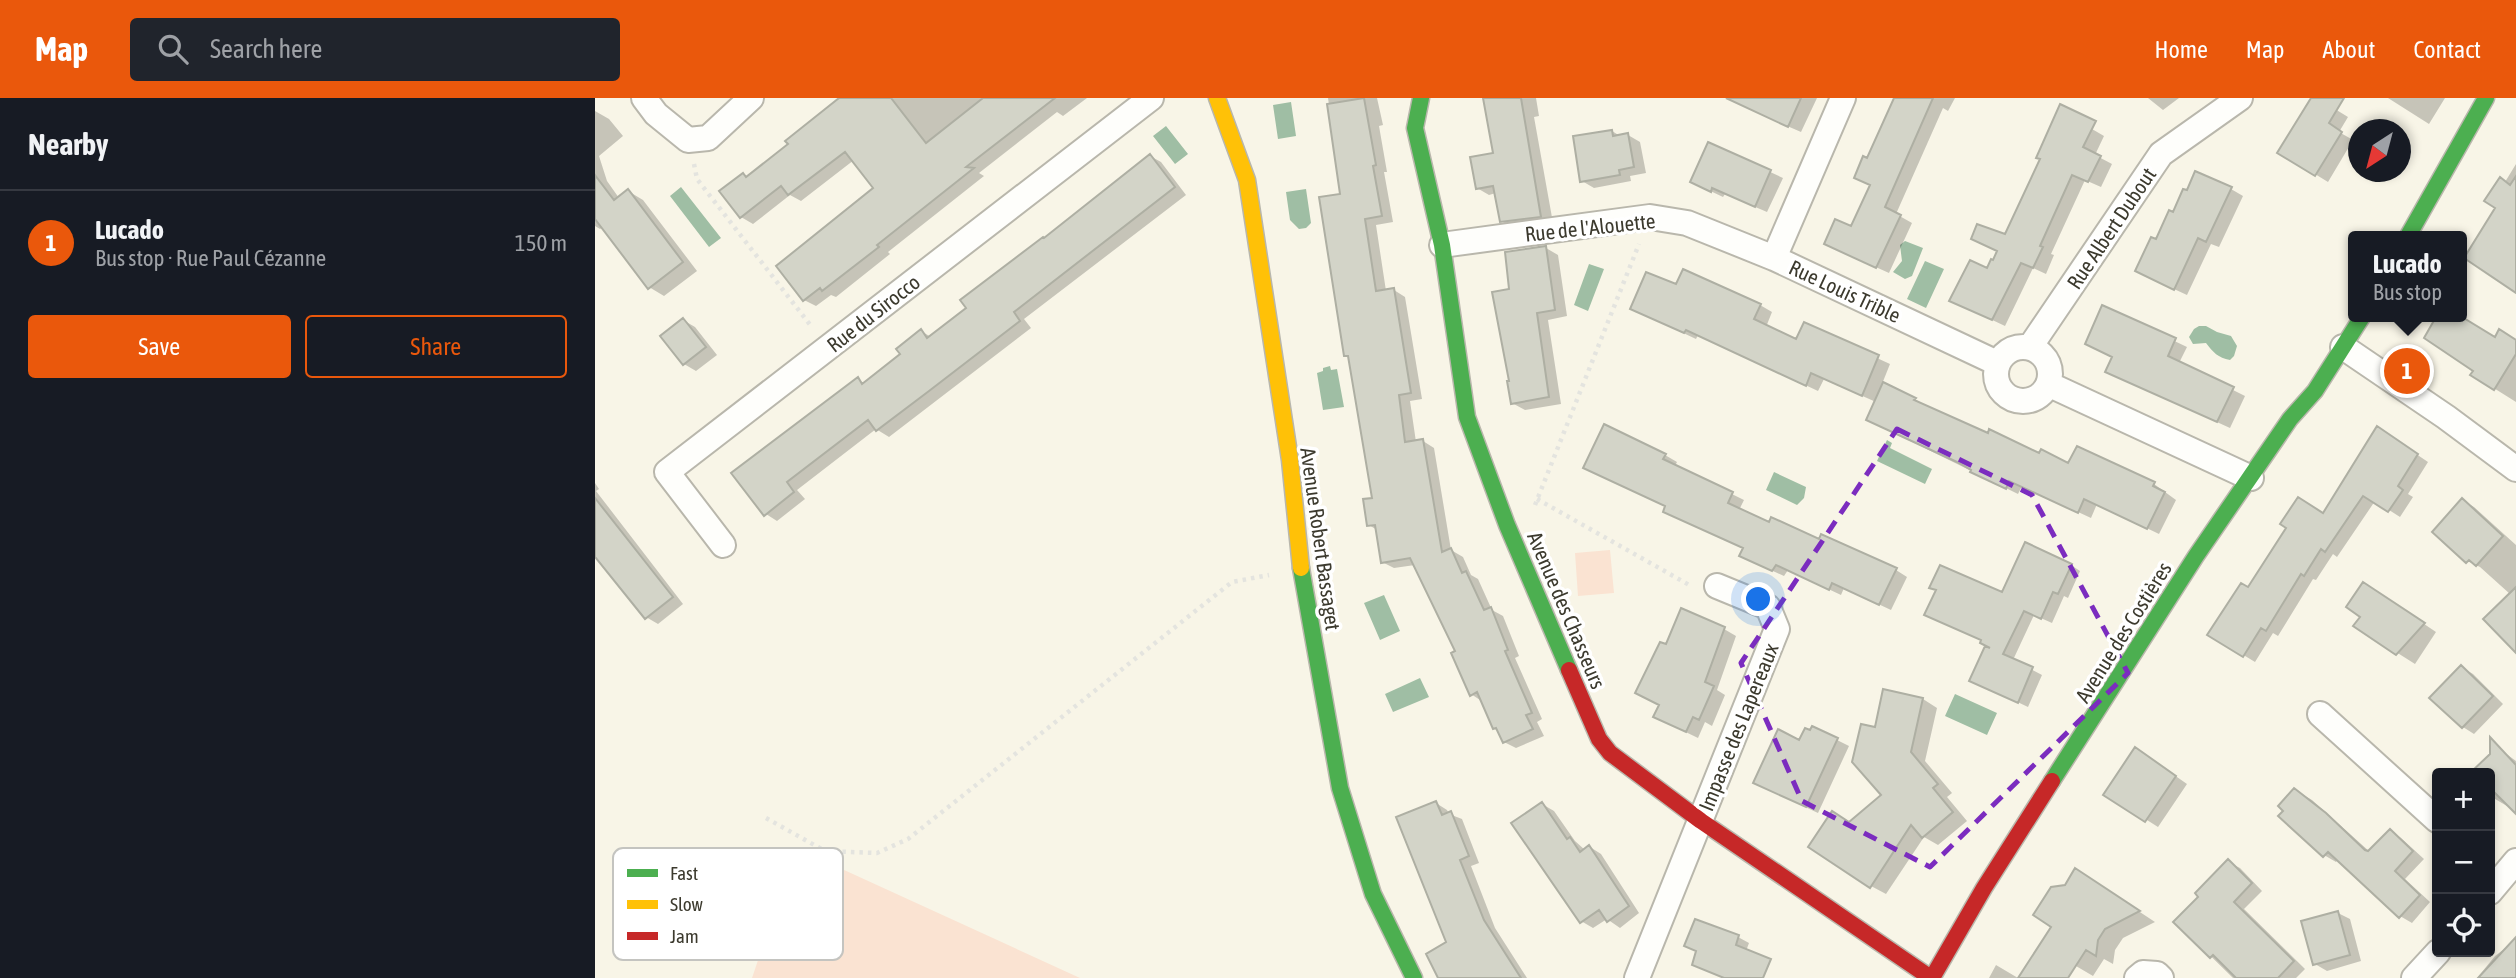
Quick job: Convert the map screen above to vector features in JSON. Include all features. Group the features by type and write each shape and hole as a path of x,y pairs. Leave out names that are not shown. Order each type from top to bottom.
{"street":[{"path":"644,98 656,114 688,139 708,138 751,98"},
{"name":"Rue du Sirocco","path":"723,545 667,472 1151,98"},
{"name":"Avenue Robert Bassaget","path":"1217,98 1247,180 1290,460 1301,570 1340,788 1373,894 1413,978"},
{"name":"Avenue des Chasseurs","path":"1422,98 1415,128 1442,245 1467,417 1517,548 1599,739 1610,753 1701,821 1932,978"},
{"name":"Rue Louis Trible","path":"1843,98 1774,258 1997,363"},
{"name":"Rue Albert Dubout","path":"2030,347 2161,154 2240,98"},
{"path":"2411,231 2486,98"},
{"name":"Rue de l'Alouette","path":"1442,245 1650,217 1687,223 1774,258"},
{"name":"Avenue des Costières","path":"1932,978 1985,888 2196,556 2290,419 2315,391 2359,322"},
{"path":"2014,347 2030,347 2038,351 2049,366 2048,384 2037,397 2029,401 2012,399 1999,388 1996,380 1997,363 2014,347"},
{"path":"2343,347 2516,469"},
{"path":"2048,384 2251,478"},
{"name":"Impasse des Lapereaux","path":"1637,978 1777,629 1767,607 1717,586"},
{"path":"2320,715 2432,816"},
{"path":"2414,978 2433,957"},
{"path":"2137,978 2143,973 2157,974 2161,978"}],"path":[{"path":"688,139 697,178 828,348"},
{"path":"1517,548 1650,217"},
{"path":"1537,499 1692,586 1717,586"},
{"path":"843,852 877,853 908,839 1232,582 1301,570"},
{"path":"766,818 820,848"}],"highlighted area":[{"path":"1897,429 2032,495 2128,673 1930,867 1802,801 1741,663"}],"shaded area":[{"path":"1291,102 1296,136 1278,139 1273,105"},
{"path":"1166,126 1188,154 1175,164 1153,136"},
{"path":"681,187 721,238 709,247 670,196"},
{"path":"1306,189 1311,223 1306,228 1299,229 1290,220 1286,192"},
{"path":"1905,241 1923,248 1912,276 1905,279 1893,272 1902,261 1900,245"},
{"path":"1925,261 1944,269 1926,308 1907,299"},
{"path":"1589,264 1604,269 1588,311 1574,305"},
{"path":"2199,326 2231,336 2237,346 2234,356 2230,360 2226,359 2216,354 2206,343 2193,344 2189,337"},
{"path":"1330,366 1331,370 1337,369 1344,407 1323,410 1317,373"},
{"path":"1887,440 1892,443 1890,448 1932,469 1925,484 1877,461"},
{"path":"1774,472 1806,487 1804,498 1797,505 1766,490"},
{"path":"1610,550 1614,593 1578,596 1575,553"},
{"path":"1384,595 1400,631 1380,640 1364,603"},
{"path":"1420,678 1429,697 1393,712 1385,694"},
{"path":"1955,694 1997,713 1987,735 1945,716"},
{"path":"843,870 1080,978 752,978 758,960 843,960"}],"building":[{"path":"839,98 891,98 926,143 983,98 1055,98 966,167 974,168 877,245 879,247 822,291 820,288 803,301 776,266 873,188 845,152 788,195 781,186 740,218 719,191 743,173 746,177 788,144 785,141"},
{"path":"1364,98 1382,216 1365,219 1376,291 1394,288 1411,393 1399,395 1405,442 1423,439 1442,552 1451,548 1462,573 1466,571 1484,610 1491,607 1508,650 1505,651 1532,713 1526,715 1533,729 1503,743 1496,728 1493,729 1477,692 1470,696 1451,653 1455,651 1410,558 1381,563 1375,525 1367,526 1363,499 1372,498 1348,356 1344,356 1319,197 1340,194 1327,104"},
{"path":"1483,98 1521,98 1541,217 1500,222 1493,186 1476,189 1470,157 1493,153"},
{"path":"1726,98 1801,98 1788,127"},
{"path":"1894,98 1933,98 1885,207 1901,215 1876,268 1824,244 1835,219 1851,226 1870,185 1854,178 1863,156 1867,158"},
{"path":"2311,98 2344,98 2329,123 2342,132 2315,176 2277,153"},
{"path":"2060,104 2096,121 2083,147 2101,156 2088,182 2072,175 2033,268 2021,263 1992,320 1949,301 1970,260 1987,268 1991,259 1993,260 1997,251 1971,239 1977,224 2005,234 2040,159 2036,158"},
{"path":"1612,130 1613,136 1628,133 1634,167 1619,170 1620,175 1580,182 1573,136"},
{"path":"1708,142 1771,170 1755,207 1712,188 1711,192 1690,182"},
{"path":"1150,154 1175,187 1014,312 1020,321 929,391 876,431 868,420 787,482 794,492 764,516 731,473 858,377 862,384 900,354 896,349 921,329 927,338 966,308 960,300"},
{"path":"2195,171 2232,187 2206,242 2198,238 2174,290 2135,271 2151,237 2156,239 2169,210 2173,212"},
{"path":"595,175 614,200 628,189 683,262 648,289 595,219"},
{"path":"2516,176 2516,293 2467,260 2467,253 2495,208 2484,201 2500,177 2510,185"},
{"path":"1546,246 1555,310 1537,313 1549,397 1511,404 1492,292 1509,289 1505,252"},
{"path":"1683,269 1761,304 1754,319 1796,339 1804,322 1879,355 1862,396 1811,373 1806,386 1686,330 1684,333 1630,309 1646,272 1676,284"},
{"path":"2102,305 2176,338 2168,356 2234,387 2217,422 2105,372 2112,357 2085,344"},
{"path":"683,318 706,347 683,365 660,336"},
{"path":"2467,320 2495,337 2499,329 2516,340 2516,354 2494,390 2470,375 2473,371 2424,338 2433,322"},
{"path":"1883,382 1916,398 1914,400 1988,433 1989,429 2039,453 2041,449 2068,463 2077,446 2155,482 2153,486 2165,492 2147,529 2084,499 2078,513 2009,481 2006,489 1970,472 1971,470 1957,462 1866,420"},
{"path":"1604,424 1666,454 1663,459 1733,492 1728,503 1769,522 1771,517 1819,539 1821,534 1897,568 1879,605 1832,583 1829,590 1776,565 1772,571 1739,556 1743,548 1663,512 1665,506 1583,468"},
{"path":"2377,426 2418,454 2398,486 2403,490 2388,512 2363,496 2325,552 2321,549 2304,576 2301,574 2266,631 2261,628 2243,657 2207,635 2241,583 2248,587 2286,528 2280,524 2298,497 2323,513"},
{"path":"595,498 673,597 645,619 595,557"},
{"path":"2462,498 2503,536 2476,566 2469,560 2466,563 2432,532"},
{"path":"2025,542 2072,564 2058,594 2053,592 2041,619 2024,611 2003,654 2033,667 2018,703 1969,681 1985,646 1990,648 1980,643 1981,640 1924,615 1936,590 1929,588 1940,565 2002,592"},
{"path":"2363,582 2425,623 2396,655 2353,626 2360,617 2346,607"},
{"path":"2516,587 2516,653 2483,619"},
{"path":"1681,608 1725,627 1705,682 1714,686 1699,720 1693,717 1686,732 1653,717 1659,705 1635,693 1660,642 1666,644"},
{"path":"2461,665 2493,696 2462,728 2429,698"},
{"path":"1883,689 1923,698 1911,752 1938,784 1933,788 1953,812 1922,838 1911,825 1870,888 1808,847 1832,811 1849,822 1881,795 1852,762 1861,724 1875,727"},
{"path":"1812,726 1838,738 1806,807 1753,783 1778,729 1799,740 1805,728 1810,730"},
{"path":"2490,737 2516,765 2516,814 2495,793 2495,768 2475,768 2490,754"},
{"path":"2135,747 2176,776 2145,822 2103,795"},
{"path":"2294,788 2326,813 2365,850 2368,851 2390,829 2413,851 2395,871 2420,895 2399,918 2328,852 2323,857 2278,816 2283,811 2278,806"},
{"path":"1436,801 1442,815 1451,811 1469,856 1460,860 1484,920 1521,978 1438,978 1426,954 1446,942 1396,817"},
{"path":"1542,802 1567,839 1570,837 1580,852 1589,845 1629,906 1607,922 1599,910 1580,923 1511,823"},
{"path":"2228,859 2252,883 2234,902 2294,961 2278,978 2236,978 2213,955 2210,958 2173,922 2198,897 2195,893"},
{"path":"2075,868 2140,911 2105,929 2098,940 2096,956 2086,950 2068,978 2018,978 2051,927 2033,915 2051,887 2065,885"},
{"path":"2338,911 2350,955 2313,965 2301,921"},
{"path":"1695,919 1739,935 1736,945 1771,959 1763,978 1724,978 1692,965 1696,951 1684,946"},
{"path":"2516,937 2516,978 2478,978"}],"traffic: fast":[{"path":"1421,98 1415,128 1442,245 1467,417 1507,525 1569,670"},
{"path":"2411,231 2486,98"},
{"path":"2052,781 2196,556 2290,419 2315,391 2359,322"},
{"path":"1301,568 1340,788 1373,894 1414,978"}],"traffic: slow":[{"path":"1217,98 1247,180 1290,460 1301,568"}],"traffic: jam":[{"path":"1569,670 1599,739 1610,753 1701,821 1931,978"},
{"path":"1932,978 1984,888 2052,781"}],"place":[{"name":"Lucado","path":"2407,371"}]}
